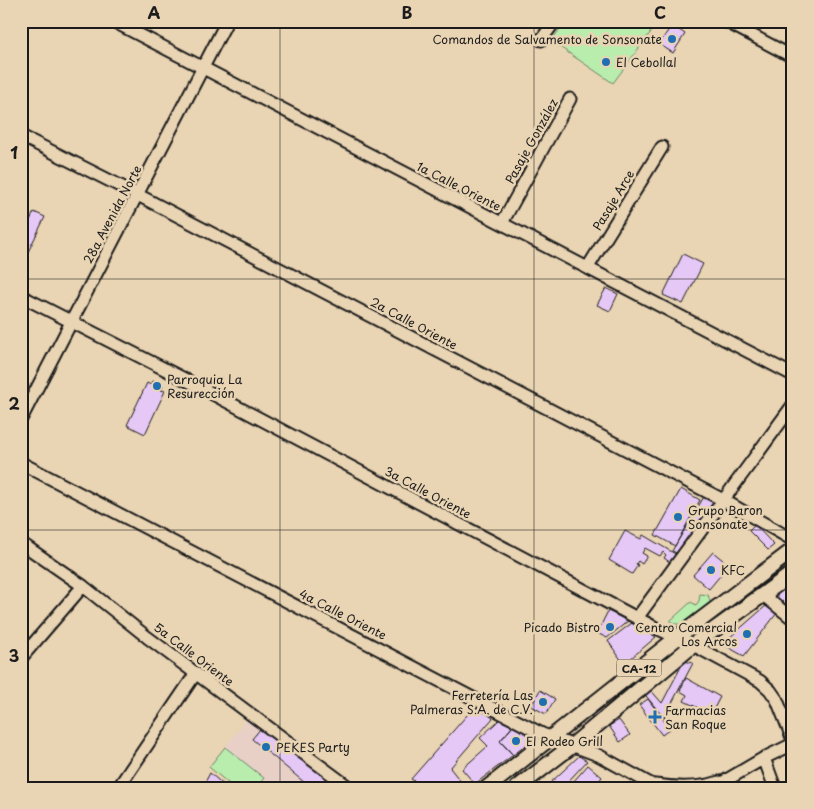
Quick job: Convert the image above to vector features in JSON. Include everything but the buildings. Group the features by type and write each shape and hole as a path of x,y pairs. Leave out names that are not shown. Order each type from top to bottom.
{"main road":[{"name":"CA-12","path":"487,788 678,637 793,550"},
{"path":"517,788 573,745 693,645 793,573"}],"street":[{"name":"1a Calle Oriente","path":"113,21 793,375"},
{"name":"28a Avenida Norte","path":"21,419 227,21"},
{"path":"541,40 555,21"},
{"path":"725,21 793,57"},
{"name":"Pasaje González","path":"502,223 570,99"},
{"name":"2a Calle Oriente","path":"21,136 138,195 724,501 793,540"},
{"name":"Pasaje Arce","path":"588,267 662,147"},
{"name":"3a Calle Oriente","path":"21,296 72,320 637,618 749,674 770,690 777,700 793,740"},
{"path":"637,618 793,406"},
{"name":"4a Calle Oriente","path":"21,463 552,738 598,756 656,787 716,785 793,744"},
{"name":"5a Calle Oriente","path":"21,543 83,586 147,637 350,788"},
{"path":"21,658 83,586"},
{"path":"763,595 793,619"},
{"path":"118,788 196,673"},
{"path":"764,758 775,788"}],"shaded area":[{"path":"250,715 341,788 234,788 209,767"}],"green space":[{"name":"El Cebollal","path":"566,21 659,21 613,83 551,41"},
{"path":"700,594 708,595 711,604 681,624 675,624 670,621 691,602 696,605"},
{"path":"225,747 264,778 256,788 234,788 209,767"}],"place":[{"name":"Comandos de Salvamento de Sonsonate","path":"672,39"},
{"name":"El Cebollal","path":"606,62"},
{"name":"Parroquia La Resurección","path":"157,386"},
{"name":"Grupo Baron Sonsonate","path":"678,517"},
{"name":"KFC","path":"711,570"},
{"name":"Picado Bistro","path":"610,627"},
{"name":"Centro Comercial Los Arcos","path":"747,634"},
{"name":"Ferretería Las Palmeras S.A. de C.V.","path":"543,702"},
{"name":"Farmacias San Roque","path":"655,717"},
{"name":"El Rodeo Grill","path":"516,741"},
{"name":"PEKES Party","path":"266,747"}]}
